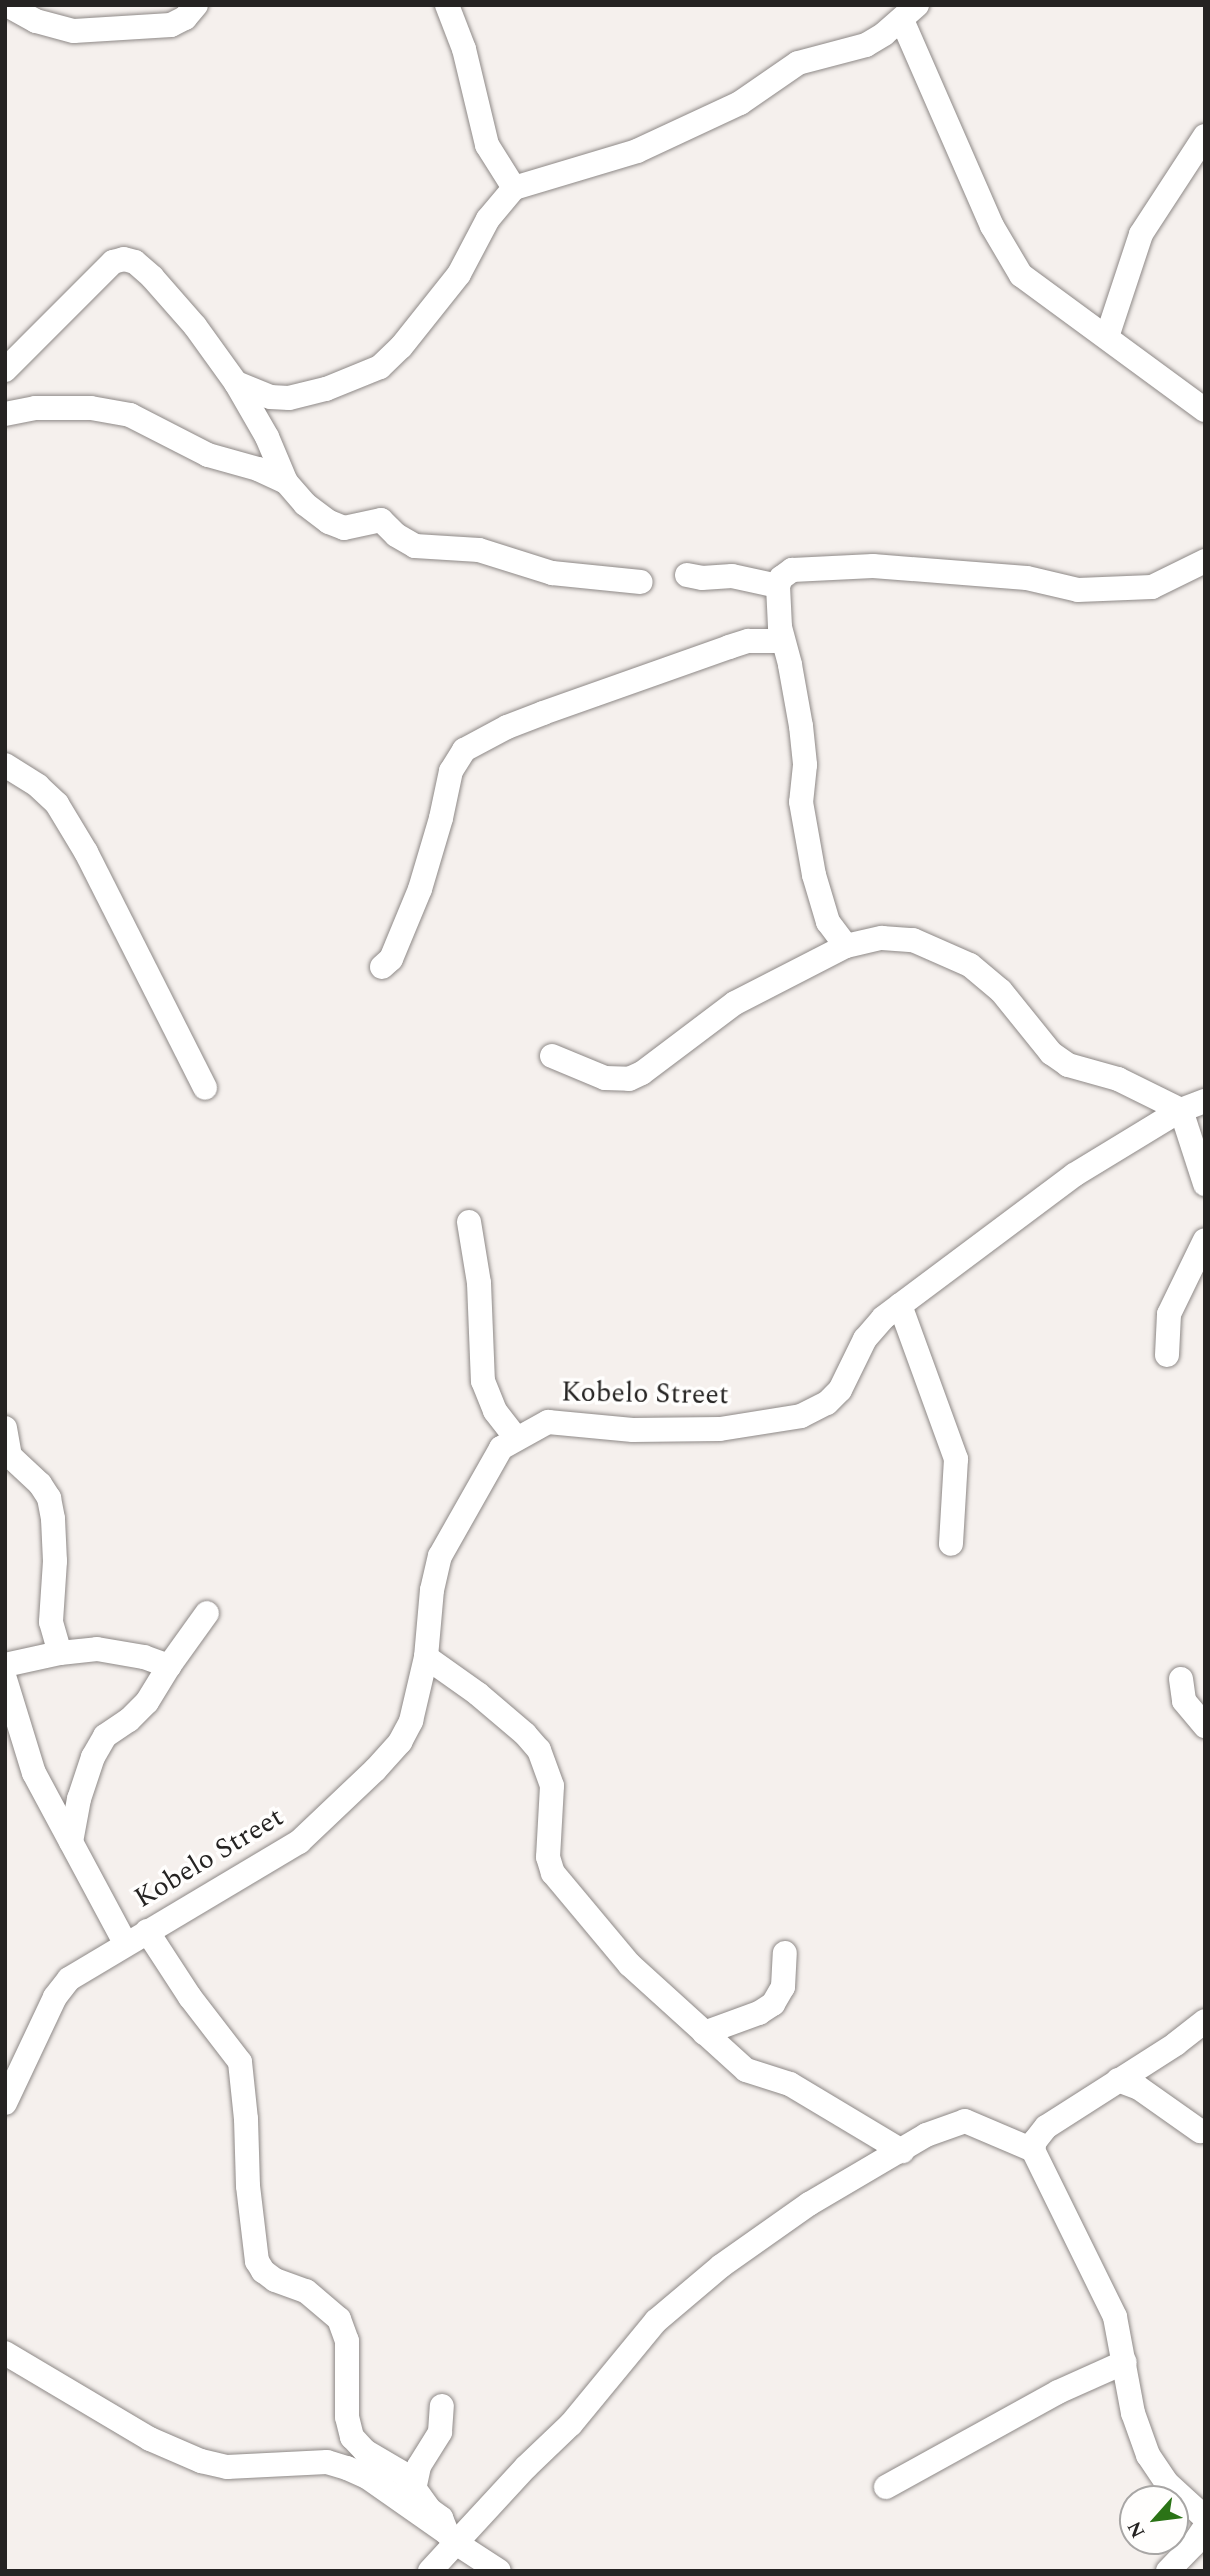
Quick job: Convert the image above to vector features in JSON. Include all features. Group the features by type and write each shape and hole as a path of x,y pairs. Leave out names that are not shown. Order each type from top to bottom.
{"street":[{"path":"7,5 36,21 74,31 171,25 185,18 196,5"},
{"path":"447,5 464,49 487,145 514,188"},
{"path":"236,383 270,397 289,398 326,389 380,367 401,347 459,274 488,219 514,188 637,151 740,103 798,63 866,45 910,12 992,226 1012,263 1021,275 1058,304 1107,337 1205,411"},
{"path":"1107,337 1141,234 1205,136"},
{"path":"5,370 113,262 124,259 135,262 152,276 195,326 236,383 267,437 286,482 305,503 329,522 344,528 381,520 396,535 415,546 479,550 552,573 641,582"},
{"path":"5,414 35,408 91,408 130,415 208,455 258,469 286,482"},
{"path":"846,946 828,922 814,875 801,802 805,765 801,726 783,641 778,586 782,578 792,570 873,566 976,577 1017,577 1079,590 1152,587 1205,561"},
{"path":"687,575 702,578 732,576 778,586"},
{"path":"382,967 391,959 420,889 438,831 451,771 464,750 488,736 542,713 729,647 748,641 783,641"},
{"path":"5,765 38,786 57,804 86,852 205,1088"},
{"path":"552,1056 605,1078 629,1079 642,1073 735,1003 846,946 859,941 898,937 913,940 970,965 1002,991 1051,1053 1068,1065 1118,1079 1181,1110 1205,1184"},
{"name":"Kobelo Street","path":"5,2103 62,1988 77,1972 299,1842 375,1770 400,1742 411,1721 426,1657 432,1590 440,1556 501,1448 548,1422 633,1430 720,1429 801,1416 827,1403 840,1390 864,1339 900,1306 1074,1175 1181,1110 1205,1101"},
{"path":"469,1222 479,1283 483,1381 495,1411 516,1438"},
{"path":"1167,1355 1169,1314 1205,1240"},
{"path":"900,1306 956,1459 951,1544"},
{"path":"5,1428 10,1457 40,1484 48,1498 53,1519 55,1561 51,1622 60,1653"},
{"path":"71,1842 79,1799 93,1757 105,1736 130,1720 147,1702 169,1665 207,1613"},
{"path":"5,1665 60,1653 97,1649 169,1665"},
{"path":"426,1657 478,1694 525,1734 539,1750 552,1786 548,1857 553,1873 629,1964 746,2070 790,2084 901,2151"},
{"path":"5,1679 34,1773 125,1944"},
{"path":"1181,1679 1184,1701 1205,1726"},
{"path":"147,1931 190,1997 240,2062 246,2119 247,2186 257,2261 263,2271 275,2280 306,2291 339,2319 347,2341 347,2417 352,2437 365,2451 404,2474 415,2485 430,2510 447,2526 452,2538"},
{"path":"704,2033 759,2013 773,2004 783,1987 785,1954"},
{"path":"1205,2021 1177,2044 1046,2127 1035,2141 1033,2150 1115,2317 1133,2413 1148,2455 1167,2483 1205,2518"},
{"path":"1118,2080 1139,2088 1199,2131"},
{"path":"430,2571 452,2538 570,2424 656,2322 721,2266 809,2204 936,2131 965,2121 1033,2150"},
{"path":"5,2353 179,2454 227,2467 327,2462 367,2477 499,2571"},
{"path":"886,2487 1058,2392 1125,2362"},
{"path":"415,2485 419,2466 440,2432 442,2406"},
{"path":"1168,2571 1193,2545 1205,2527"}]}
